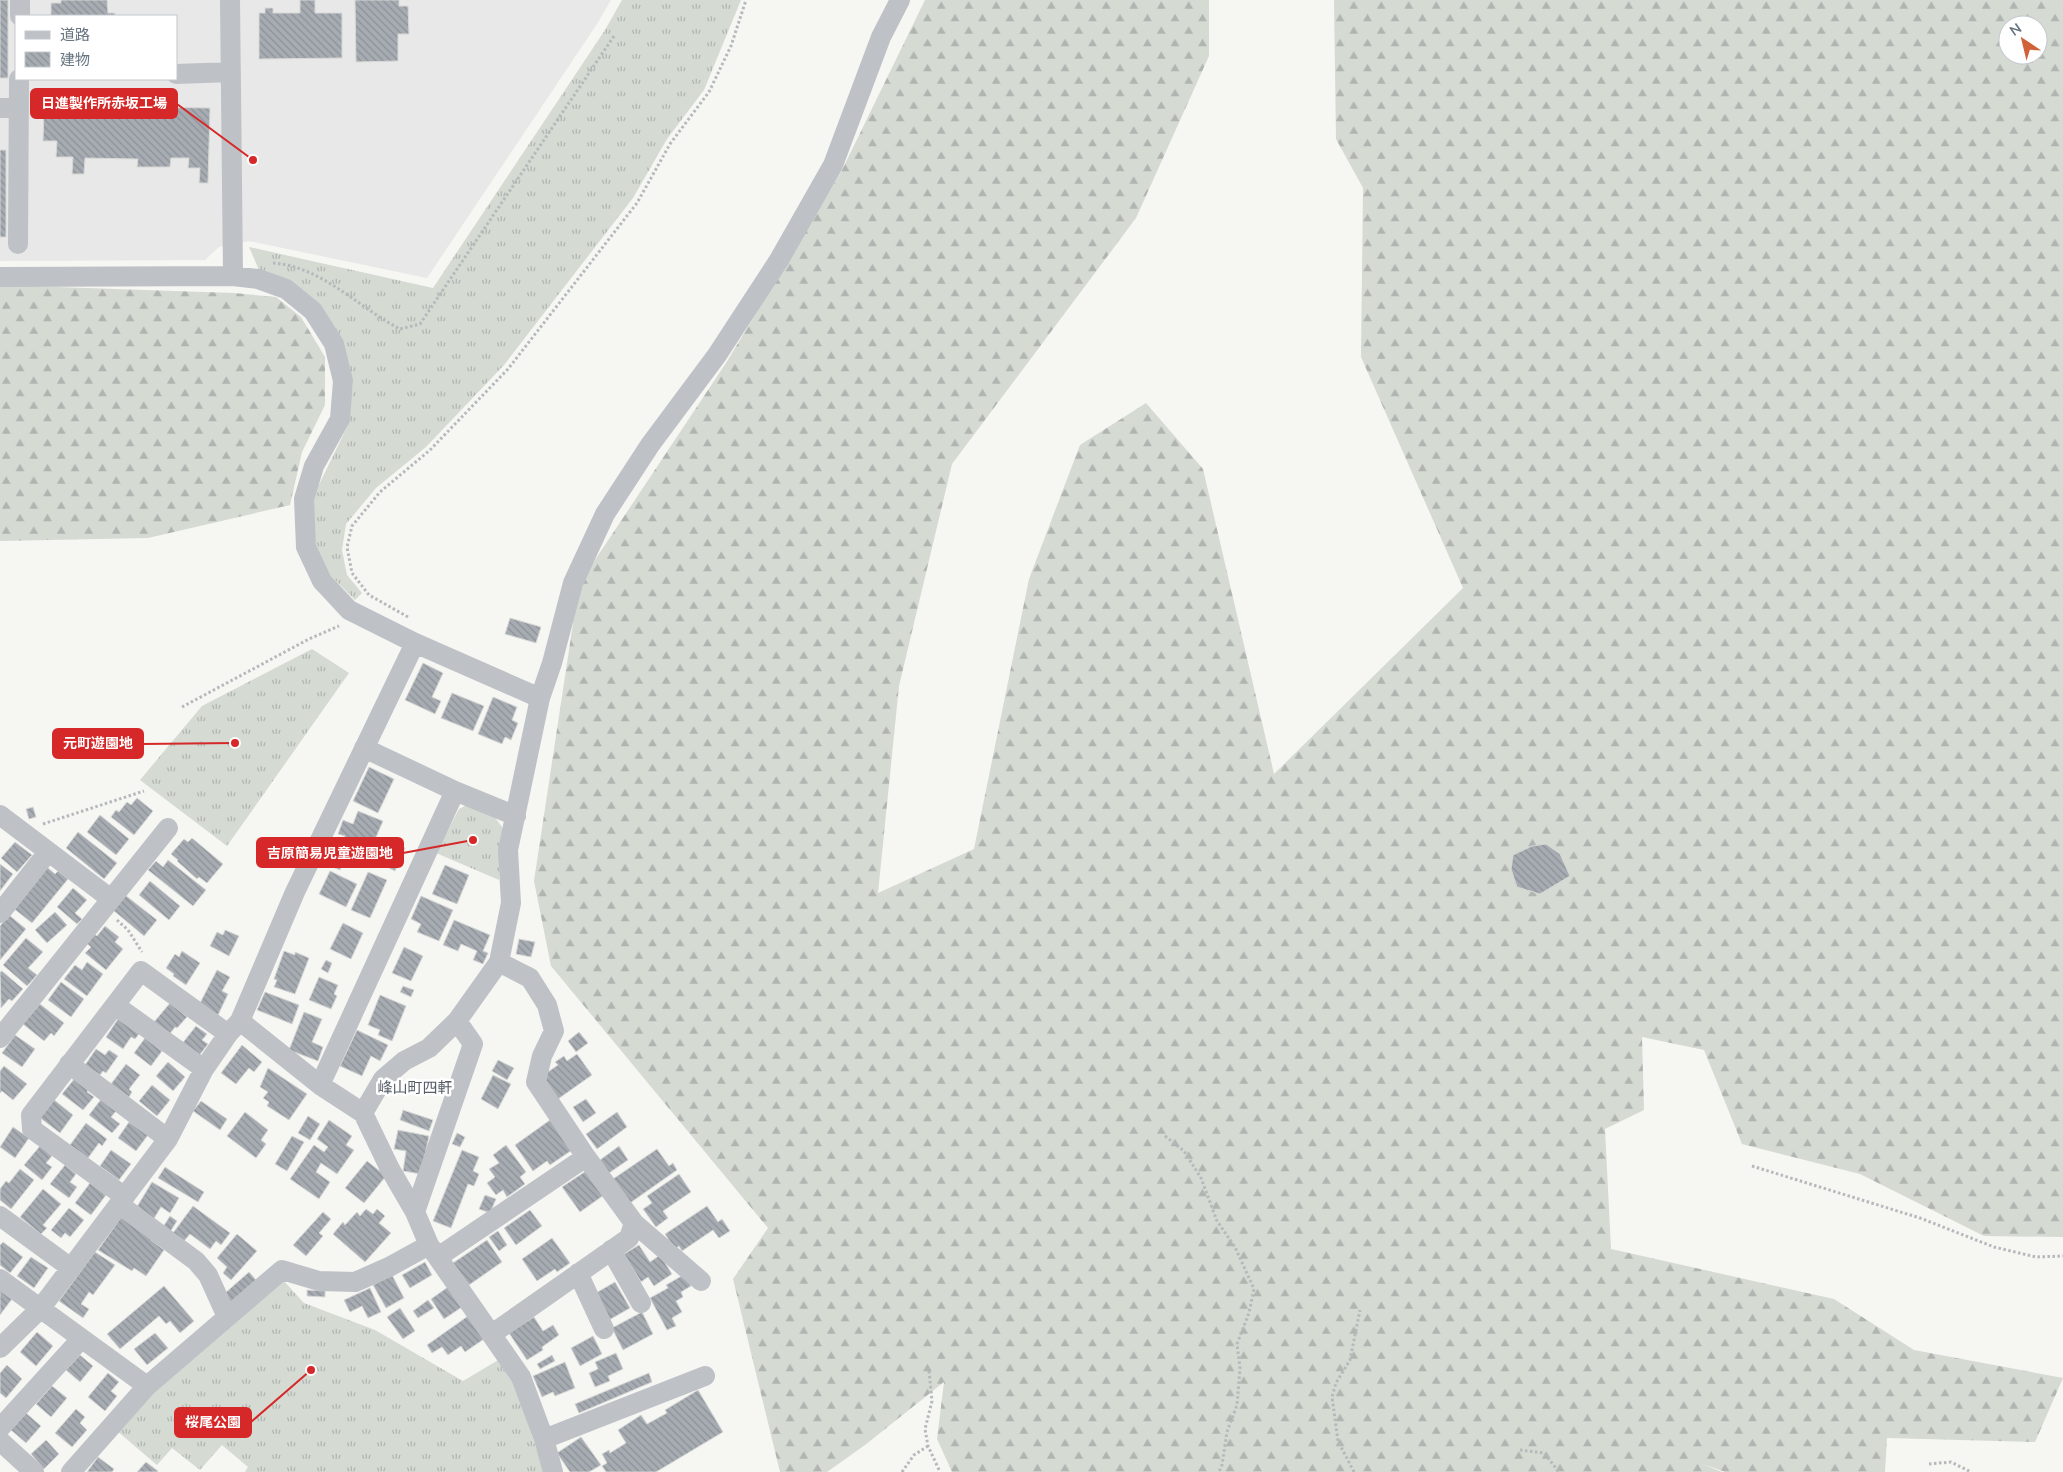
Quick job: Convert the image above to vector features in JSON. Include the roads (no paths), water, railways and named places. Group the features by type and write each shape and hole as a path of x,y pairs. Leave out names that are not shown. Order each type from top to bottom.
{"street":[{"path":"20,0 20,15"},
{"path":"230,0 233,276"},
{"path":"363,1113 383,1079 404,1061 429,1048 457,1021 499,962 510,904 508,850 540,698 552,663 573,583 605,514 650,445 717,355 779,260 833,165 881,37 900,0"},
{"path":"178,74 231,72"},
{"path":"18,244 10,108 20,80"},
{"path":"0,277 233,276 258,279 286,289 313,311 334,344 343,380 340,419 314,466 304,499 306,547 322,580 350,610 414,643 540,698"},
{"path":"0,1348 40,1309 123,1201 168,1139 204,1069 234,1028 295,892 414,643"},
{"path":"364,748 456,791 516,816"},
{"path":"320,1085 456,791"},
{"path":"3,823 27,836 48,852 107,904"},
{"path":"0,1038 168,828"},
{"path":"0,913 48,852"},
{"path":"499,962 530,978 548,1004 554,1031 542,1056 536,1082 586,1157 634,1223 701,1281"},
{"path":"228,1318 208,1275 196,1261 32,1129 31,1114 141,971 234,1028 363,1113 390,1169 415,1212 433,1251 521,1377 544,1439 553,1472"},
{"path":"115,1005 204,1069"},
{"path":"415,1212 473,1044 457,1021"},
{"path":"69,1064 168,1139"},
{"path":"71,1472 147,1386 282,1270 319,1281 355,1282 388,1267 433,1251 586,1157"},
{"path":"0,1216 72,1268"},
{"path":"492,1334 630,1238 634,1223"},
{"path":"611,1250 642,1303"},
{"path":"578,1273 604,1329"},
{"path":"0,1279 147,1386"},
{"path":"0,1428 81,1339"},
{"path":"544,1439 705,1376"},
{"path":"0,1441 34,1472"}],"place":[{"name":"日進製作所赤坂工場","path":"253,160"},
{"name":"元町遊園地","path":"235,743"},
{"name":"吉原簡易児童遊園地","path":"473,840"},
{"name":"桜尾公園","path":"311,1370"}],"district":[{"name":"峰山町四軒","path":"415,1088"}]}
